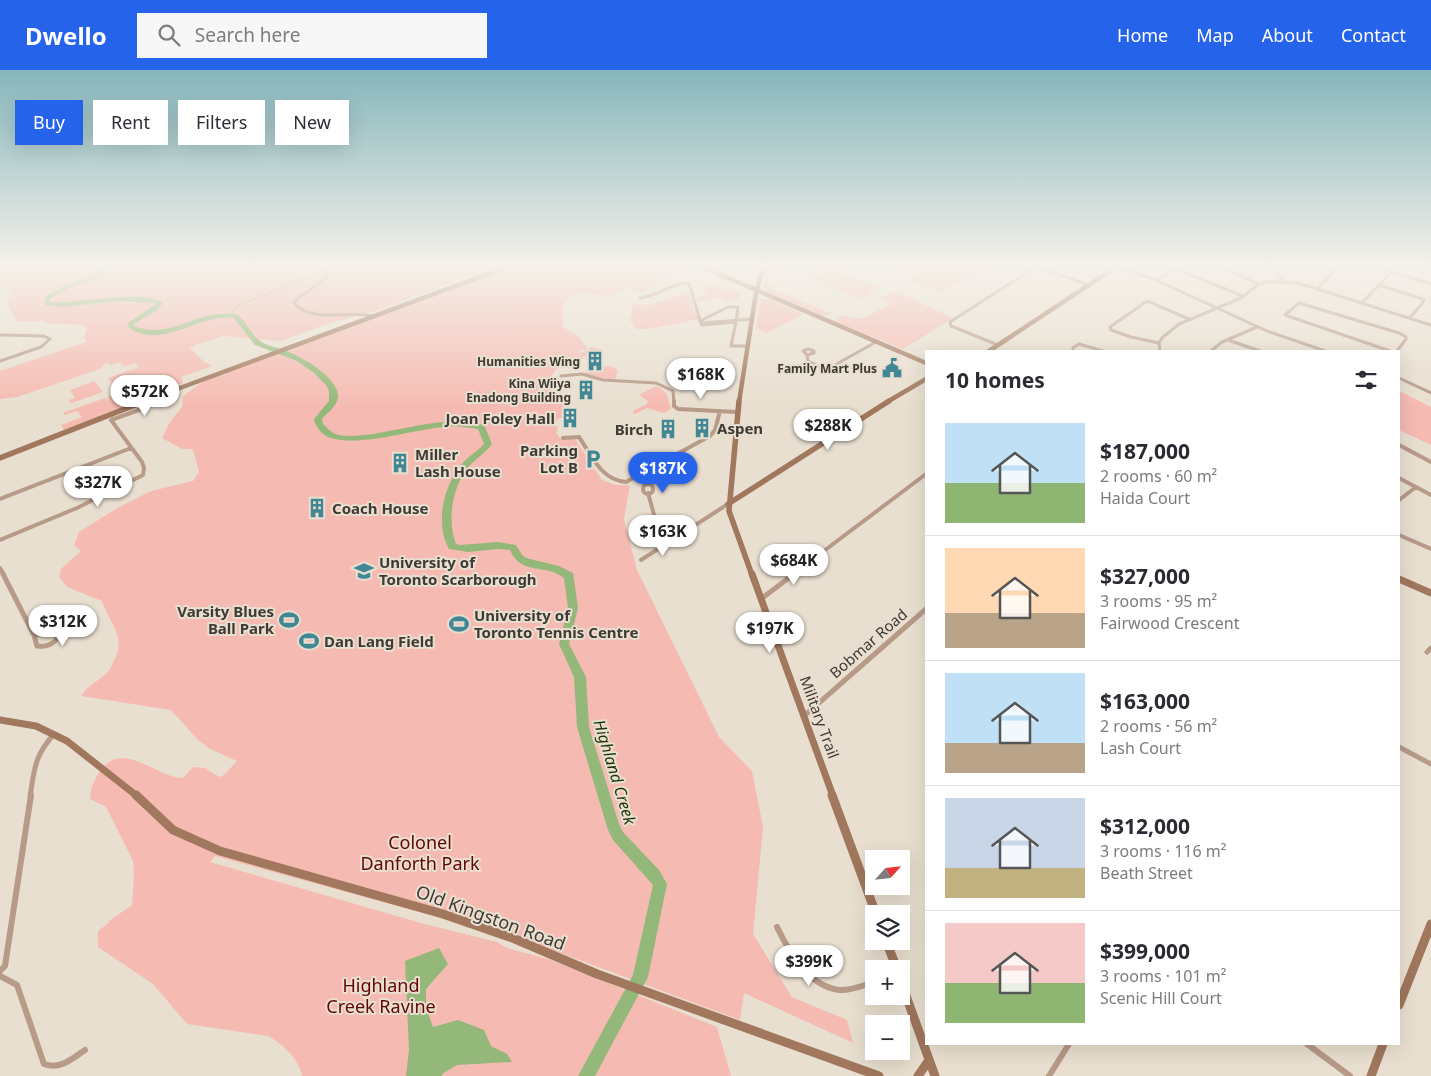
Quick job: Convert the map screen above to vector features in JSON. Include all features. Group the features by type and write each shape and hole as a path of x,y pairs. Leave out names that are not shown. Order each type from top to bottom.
{"street":[{"path":"305,312 362,312 373,316"},
{"path":"0,458 199,380 384,312"},
{"path":"698,312 700,322 707,326 753,318"},
{"path":"700,322 719,312"},
{"path":"738,312 732,346 748,346"},
{"name":"Military Trail","path":"754,312 737,412 728,504 729,511 873,905"},
{"path":"806,312 925,363"},
{"path":"966,312 950,322 951,326 998,345"},
{"path":"990,350 1049,312"},
{"path":"1131,312 1110,327 1111,330 1159,343"},
{"path":"1174,312 1190,319"},
{"path":"1160,350 1159,343 1162,338 1179,324 1207,312"},
{"path":"1226,312 1257,326 1322,350"},
{"path":"1288,312 1285,315 1387,350"},
{"path":"1331,312 1406,336 1406,340 1398,350"},
{"path":"1391,312 1431,325"},
{"path":"1410,318 1415,312"},
{"path":"1213,350 1228,340 1257,326"},
{"path":"0,361 41,347 50,339 44,336 1,335"},
{"path":"1228,340 1257,350"},
{"path":"807,355 808,361 826,370 876,342"},
{"path":"1073,350 1078,344 1099,350"},
{"path":"561,376 582,374 602,380 660,384 673,392 674,406 684,409 737,412"},
{"path":"1400,378 1431,393"},
{"path":"640,560 910,387 925,380"},
{"path":"1426,391 1431,388"},
{"path":"0,540 77,508 143,475 144,468 111,420 174,397"},
{"path":"563,438 579,437 606,478 614,482 625,482 634,480 709,437 714,431 720,411"},
{"path":"1400,445 1431,462"},
{"path":"0,499 131,448"},
{"path":"760,599 925,475"},
{"path":"1400,479 1431,495"},
{"path":"1400,499 1416,488"},
{"path":"648,493 655,518 675,538"},
{"path":"1400,535 1431,549"},
{"path":"0,568 34,635 37,646 42,647 55,643 58,639 55,632 34,635"},
{"path":"1400,578 1431,593"},
{"name":"Bobmar Road","path":"804,716 925,610"},
{"name":"Old Kingston Road","path":"0,720 31,725 67,741 136,795 173,830 220,851 443,914 516,939 597,974 879,1076"},
{"path":"0,971 4,966 36,759 40,749 54,734"},
{"path":"1400,748 1431,764"},
{"path":"1400,1002 1431,924"},
{"path":"777,927 782,938 808,972 826,985 843,990 865,984"},
{"path":"0,976 17,986 44,1064 50,1066 61,1064 85,1050"},
{"path":"909,1005 935,1076"},
{"path":"1048,1076 1068,1045"},
{"path":"1308,1045 1350,1076"},
{"path":"1371,1076 1384,1045"},
{"path":"918,1076 929,1060"}],"green space":[{"path":"12,312 371,312 333,322 280,341 223,336 193,346 195,348 189,347 203,361 212,366 181,377 183,383 64,430 61,425 85,416 82,417 77,411 65,415 63,413 105,398 109,401 107,397 119,393 108,378 139,367 135,363 124,367 120,362 111,365 106,363 100,369 17,397 0,399 0,371 87,342 84,337 87,329 82,325 45,323 46,321 17,321"},
{"path":"392,312 562,312 563,327 579,337 588,350 591,347 602,350 598,350 595,355 582,358 589,358 569,361 586,350 579,350 581,352 560,365 554,373 549,387 550,395 553,394 567,405 568,410 563,418 558,418 554,426 558,427 556,433 562,440 575,439 602,480 616,485 630,485 624,519 637,570 719,737 752,771 763,827 753,934 792,997 847,1020 853,1043 744,993 740,1020 539,945 215,856 210,862 421,923 497,942 507,948 551,960 717,1027 731,1076 302,1076 298,1064 290,1053 268,1036 187,1024 153,984 98,947 98,931 132,905 134,874 133,861 106,807 90,799 93,783 101,770 110,761 119,758 140,762 162,772 183,778 193,767 205,768 219,777 224,775 237,761 210,749 198,740 171,710 81,696 89,686 108,671 118,651 118,636 102,601 67,587 59,577 61,569 81,551 74,545 79,532 119,507 151,491 193,481 199,472 193,449 182,449 162,438 170,422 182,407 183,396 204,381"},
{"path":"632,312 694,312 698,319 649,329 636,329 630,320"},
{"path":"758,312 798,312 803,314 767,333 756,328"},
{"path":"814,312 832,314 823,316"},
{"path":"875,312 940,312 953,318 903,349 834,321 842,316 860,319"},
{"path":"610,366 618,370 615,380 586,374 587,370"},
{"path":"94,381 103,392 71,403 69,400 75,398 70,390"},
{"path":"656,386 665,393 671,409 664,413 647,408 635,414 633,413 634,410 647,404 648,401 639,395"},
{"path":"1400,392 1431,407 1431,445 1400,430"}],"shaded area":[{"path":"439,948 448,964 426,989 426,1007 433,1027 458,1020 484,1030 491,1046 507,1054 512,1062 457,1065 442,1074 442,1076 406,1076 409,1050 405,961"}],"waterway":[{"name":"Highland Creek","path":"149,312 134,320 131,323 131,327 144,332 157,333 170,331 210,317 236,316 258,343 300,360 330,384 333,391 333,401 318,419 319,425 332,436 351,438 370,436 445,424 481,427 488,444 465,465 455,482 448,505 447,528 448,538 452,547 460,549 498,546 513,547 522,561 563,571 569,576 573,608 564,644 580,677 583,727 613,826 618,836 660,884 640,977 586,1076"}],"place":[{"name":"Humanities Wing","path":"595,361"},
{"name":"Family Mart Plus","path":"892,368"},
{"name":"Kina Wiiya Enadong Building","path":"586,390"},
{"name":"Joan Foley Hall","path":"570,418"},
{"name":"Aspen","path":"702,428"},
{"name":"Birch","path":"668,429"},
{"name":"Parking Lot B","path":"593,459"},
{"name":"Miller Lash House","path":"400,463"},
{"name":"Coach House","path":"317,508"},
{"name":"University of Toronto Scarborough","path":"364,571"},
{"name":"Varsity Blues Ball Park","path":"289,620"},
{"name":"University of Toronto Tennis Centre","path":"459,624"},
{"name":"Dan Lang Field","path":"309,641"}],"park label":[{"name":"Colonel Danforth Park","path":"420,852"},
{"name":"Highland Creek Ravine","path":"381,995"}]}
